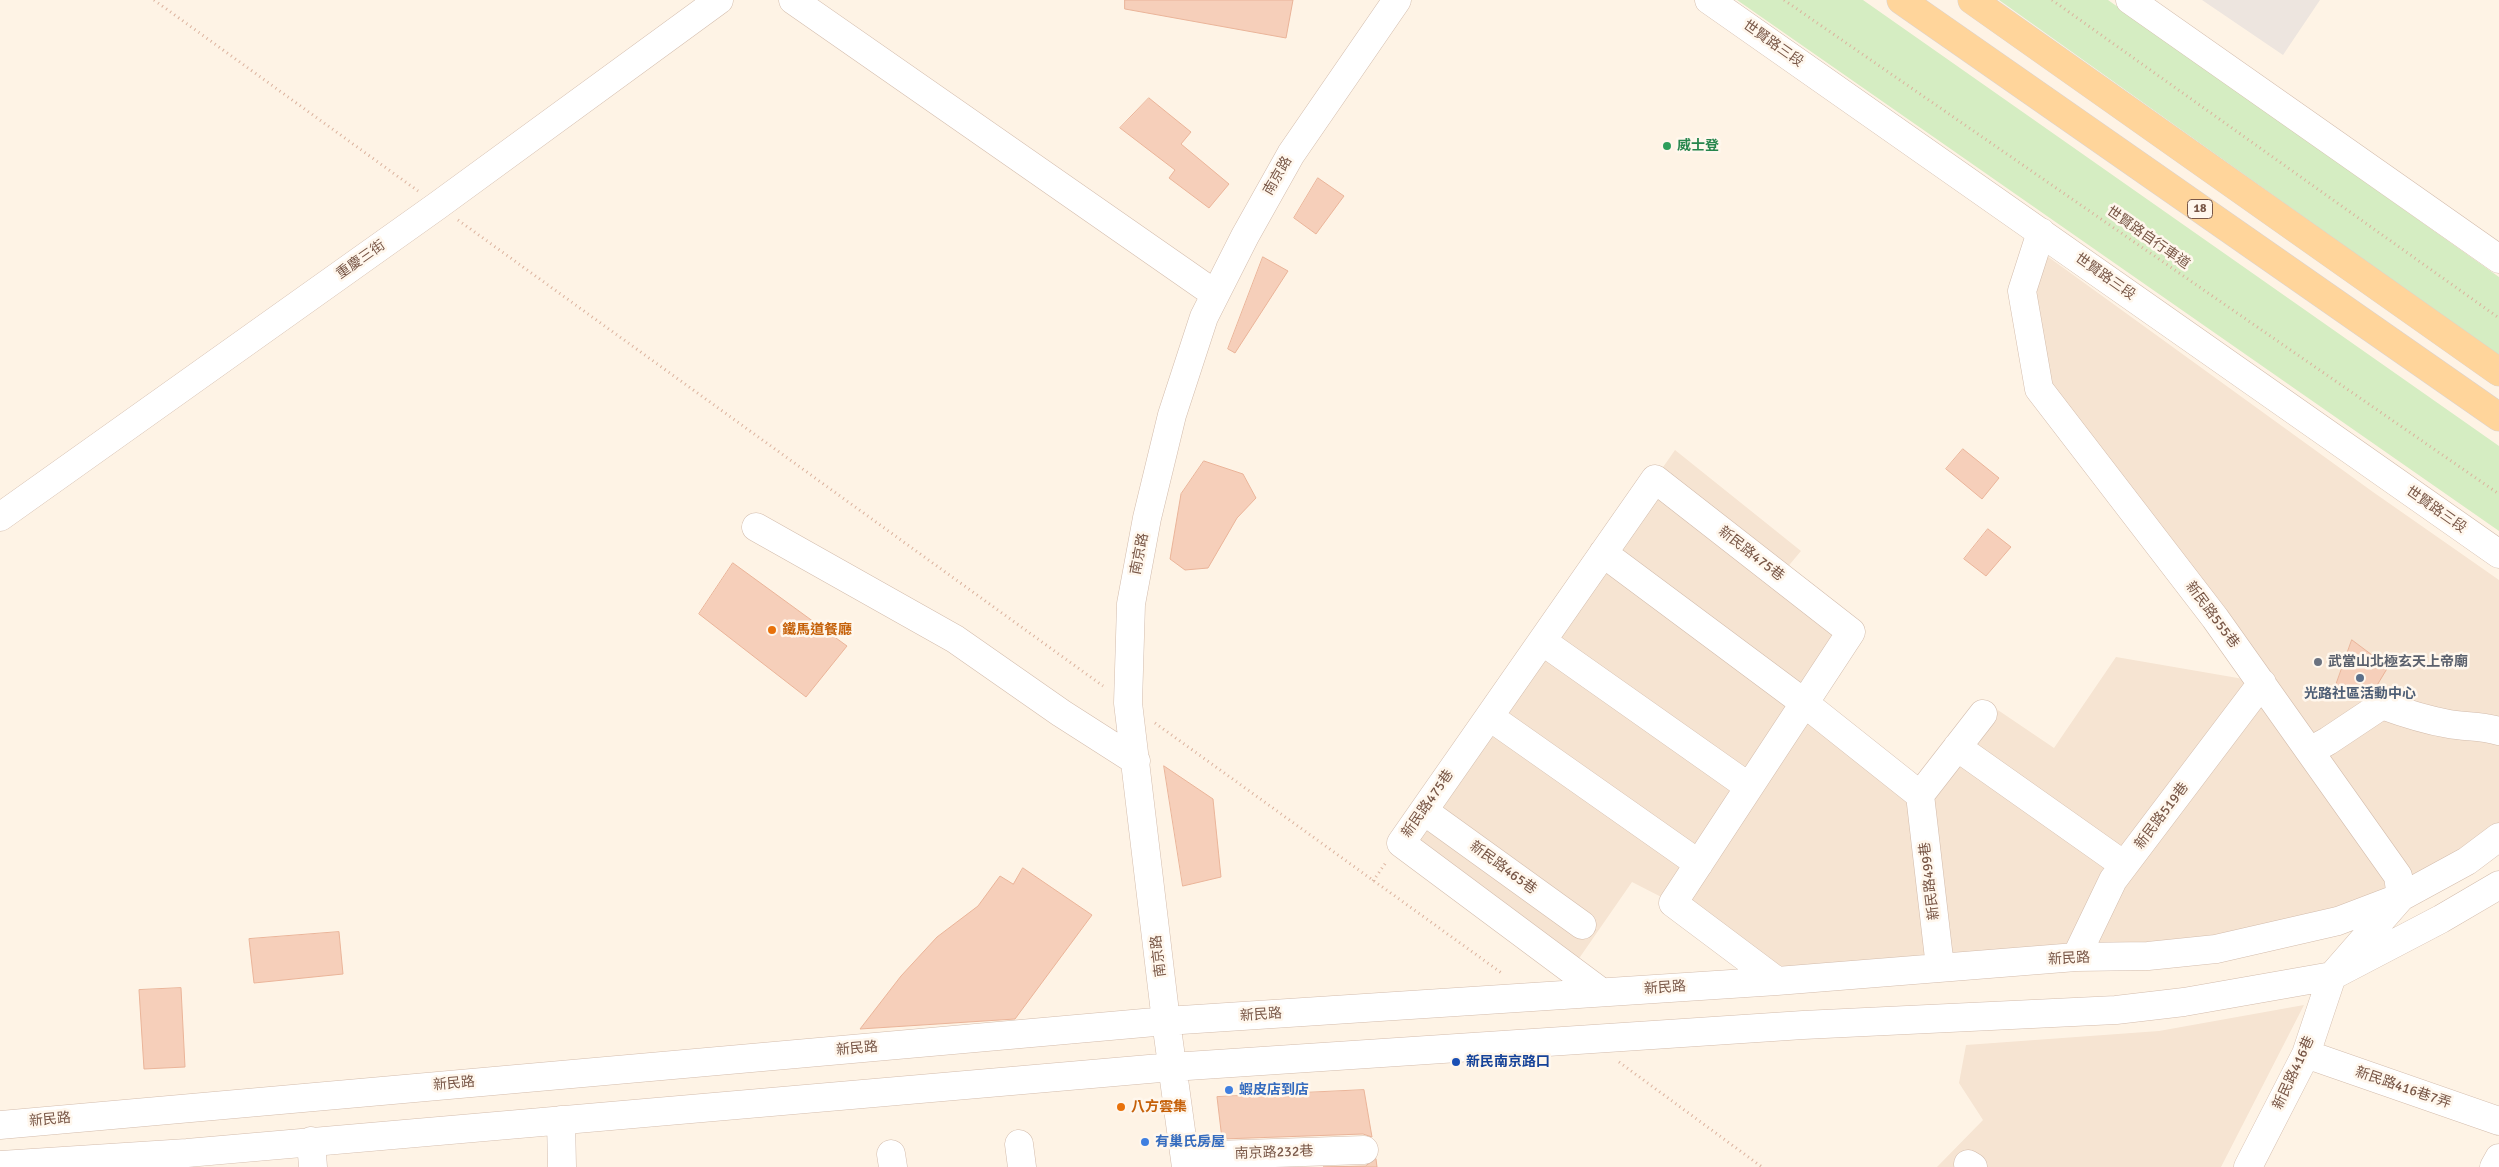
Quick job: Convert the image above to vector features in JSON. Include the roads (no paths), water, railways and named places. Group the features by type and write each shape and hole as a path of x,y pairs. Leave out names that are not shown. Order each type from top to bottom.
{"main road":[{"name":"18","path":"1901,0 2499,417"},
{"path":"1972,0 2499,372"}],"street":[{"name":"重慶三街","path":"0,517 438,206 719,0"},
{"path":"793,0 1215,294"},
{"name":"南京路","path":"1185,1161 1166,1021 1128,703 1131,604 1147,518 1172,415 1204,317 1291,154 1396,0"},
{"name":"世賢路三段","path":"1709,0 2499,554"},
{"path":"2130,0 2499,259"},
{"name":"新民路555巷","path":"2041,232 2022,291 2039,389 2215,618 2262,683 2398,876 2400,897"},
{"name":"新民路475巷","path":"1600,992 1401,843 1655,479 1851,632 1803,702 1673,903 1776,981"},
{"path":"756,528 954,639 1061,713 1136,761"},
{"path":"1603,553 1803,702 1920,795 1982,714"},
{"path":"1542,641 1749,787"},
{"name":"新民路519巷","path":"2076,957 2113,880 2262,683"},
{"path":"2310,751 2382,705 2412,716 2452,724 2481,726 2499,731"},
{"path":"1490,717 1699,864"},
{"path":"1957,747 2124,865"},
{"name":"新民路499巷","path":"1920,795 1940,967"},
{"name":"新民路465巷","path":"1424,811 1582,925"},
{"name":"新民路","path":"0,1125 1166,1021 1776,981 2076,957 2148,956 2216,949 2338,921 2400,897 2467,861 2499,837"},
{"path":"0,1165 187,1160 312,1154 561,1120 1172,1067 1803,1025 2116,1010 2184,1002 2332,976 2441,919 2499,885"},
{"path":"2332,976 2400,897"},
{"name":"新民路416巷","path":"2248,1167 2306,1054 2332,976"},
{"name":"新民路416巷7弄","path":"2306,1054 2499,1121"},
{"path":"561,1120 562,1167"},
{"name":"南京路232巷","path":"1185,1161 1364,1150"},
{"path":"2494,1167 2499,1158"}],"place":[{"name":"威士登","path":"1667,146"},
{"name":"鐵馬道餐廳","path":"772,630"},
{"name":"武當山北極玄天上帝廟","path":"2318,662"},
{"name":"光路社區活動中心","path":"2360,678"},
{"name":"新民南京路口","path":"1456,1062"},
{"name":"蝦皮店到店","path":"1229,1090"},
{"name":"八方雲集","path":"1121,1107"},
{"name":"有巢氏房屋","path":"1145,1142"}]}
